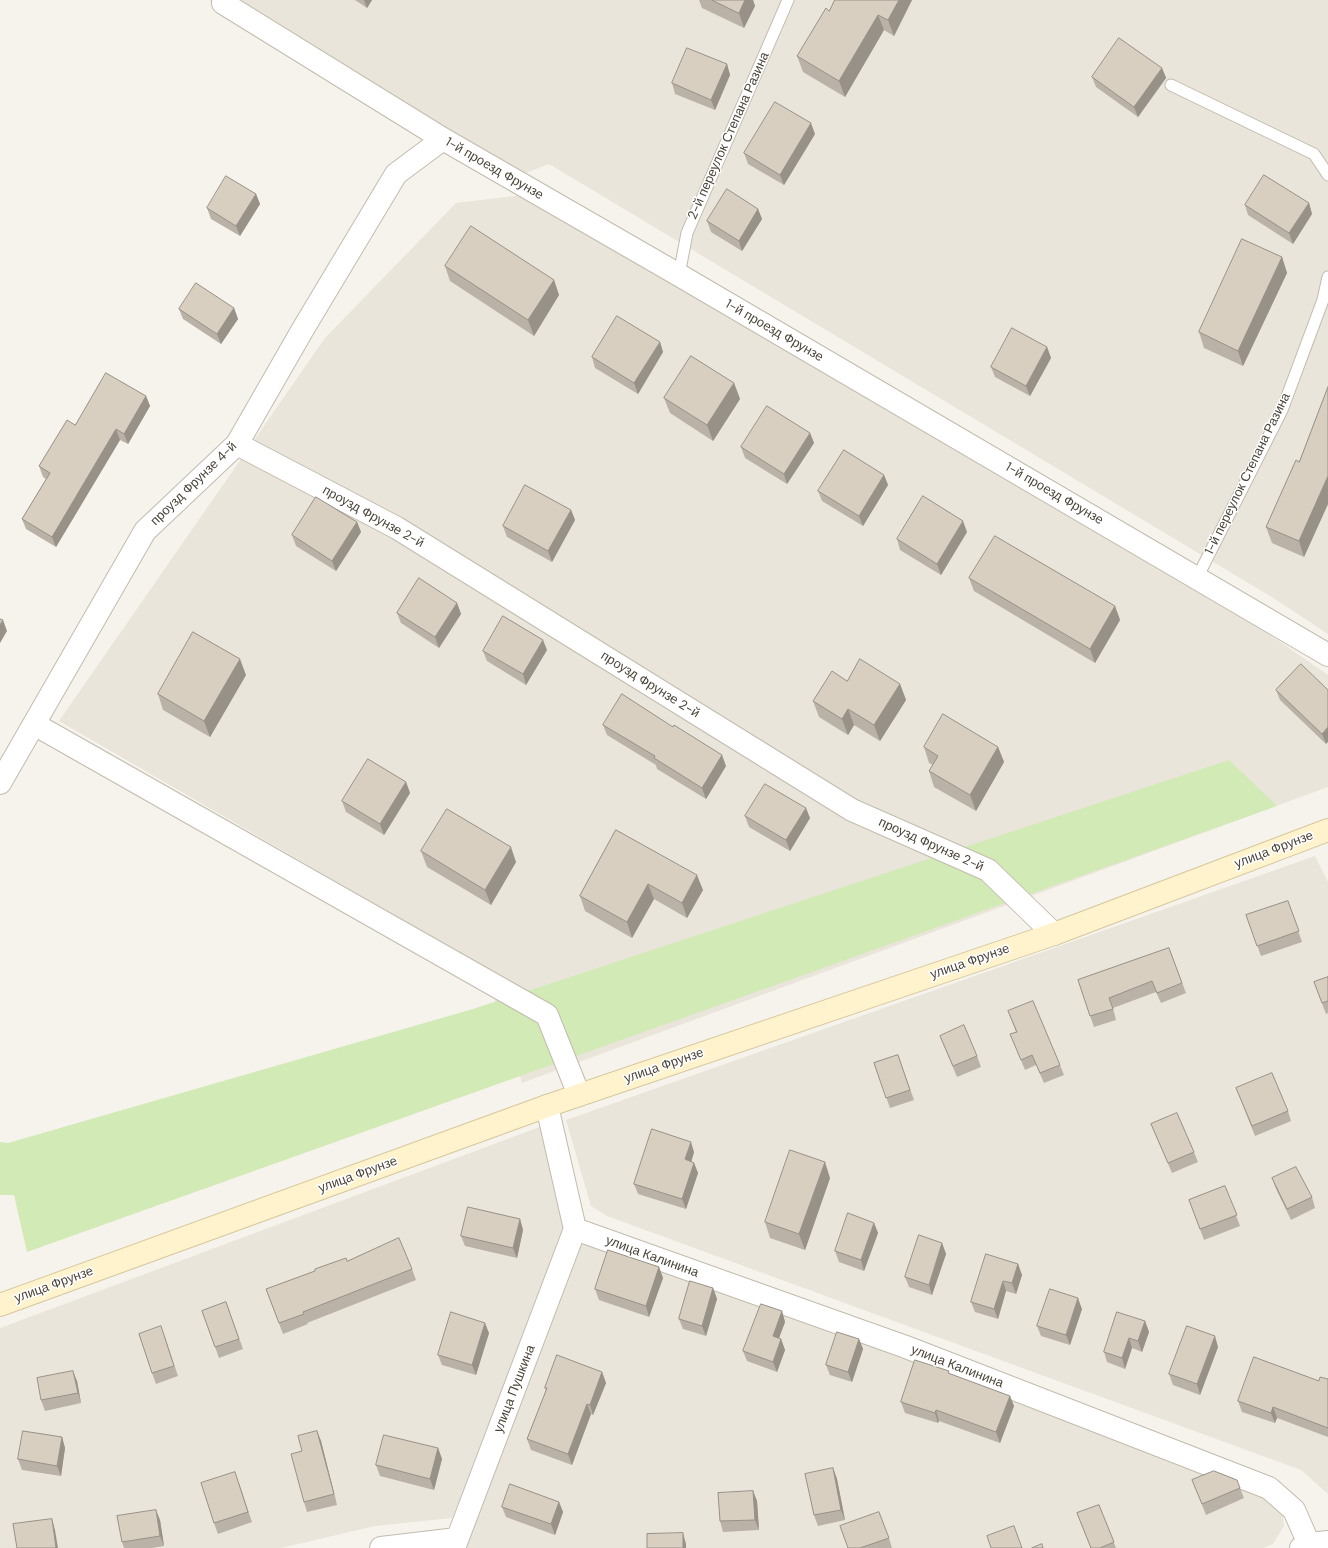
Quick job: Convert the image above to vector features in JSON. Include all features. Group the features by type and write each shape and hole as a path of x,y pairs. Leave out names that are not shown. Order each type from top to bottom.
{"street":[{"name":"1-й проезд Фрунзе","path":"222,1 443,139 679,275 1328,655"},
{"name":"проузд Фрунзе 4-й","path":"0,784 145,531 237,444 303,329 396,174 443,139"},
{"name":"проузд Фрунзе 2-й","path":"237,444 397,528 852,810 988,870 1054,934"},
{"path":"34,724 547,1014 579,1095"},
{"name":"улица Фрунзе","path":"0,1305 547,1106 1054,934 1328,830"},
{"path":"547,1106 575,1230"},
{"name":"улица Пушкина","path":"455,1544 575,1230"},
{"name":"улица Калинина","path":"575,1230 906,1347 1269,1488 1294,1510 1312,1545"},
{"path":"381,1548 455,1544"}],"lane":[{"name":"2-й переулок Степана Разина","path":"679,275 687,233 788,0"},
{"path":"1171,85 1314,154 1328,174"},
{"name":"1-й переулок Степана Разина","path":"1197,578 1282,410 1323,300 1328,277"}],"shaded area":[{"path":"209,0 1328,0 1328,634 1275,599 549,164 506,181"},
{"path":"548,192 1263,630 1328,675 1328,787 522,1083 484,967 59,721 325,338 456,203"},
{"path":"1315,856 1328,882 1328,1494 1301,1470 607,1216 591,1206 566,1120"},
{"path":"545,1125 572,1230 452,1518 375,1526 281,1548 0,1548 0,1328"},
{"path":"593,1241 1249,1477 1282,1504 1284,1526 1273,1544 1263,1548 464,1548 580,1246"}],"green space":[{"path":"1229,760 1277,806 27,1252 14,1195 0,1195 0,1142 8,1143 473,1009"}],"building":[{"path":"712,0 745,0 739,13"},
{"path":"835,0 899,0 888,20 878,15 839,81 797,56 826,8 829,11"},
{"path":"1119,38 1162,68 1134,107 1092,77"},
{"path":"687,48 727,64 711,100 672,83"},
{"path":"775,102 811,123 780,175 744,153"},
{"path":"1264,175 1309,203 1289,233 1245,205"},
{"path":"226,176 256,194 236,226 207,208"},
{"path":"727,189 758,209 739,241 707,221"},
{"path":"471,226 554,280 528,320 445,266"},
{"path":"1242,239 1282,257 1238,351 1199,332"},
{"path":"196,283 234,308 217,334 179,309"},
{"path":"617,316 660,342 634,383 592,357"},
{"path":"1012,328 1047,347 1026,386 991,367"},
{"path":"691,356 734,383 707,425 664,398"},
{"path":"106,373 146,396 124,434 116,429 52,537 22,519 50,473 39,466 67,420 75,425"},
{"path":"1328,387 1328,476 1299,541 1266,527 1296,460 1299,462"},
{"path":"767,406 810,433 784,474 741,447"},
{"path":"844,450 884,475 859,516 818,491"},
{"path":"525,485 571,510 548,551 503,526"},
{"path":"923,496 963,521 937,564 897,539"},
{"path":"316,497 357,522 332,561 292,535"},
{"path":"995,536 1115,606 1090,649 969,578"},
{"path":"419,578 457,603 435,637 397,613"},
{"path":"503,616 543,640 523,674 483,651"},
{"path":"193,632 240,659 204,721 158,694"},
{"path":"860,659 900,684 874,725 848,709 842,719 813,701 832,671 847,681"},
{"path":"1301,664 1328,690 1328,727 1322,734 1276,690"},
{"path":"622,694 673,727 674,725 722,755 702,788 654,758 655,756 603,725"},
{"path":"943,714 998,747 970,795 929,771 938,756 924,747"},
{"path":"368,759 406,782 380,824 342,801"},
{"path":"765,784 806,808 786,840 745,816"},
{"path":"447,809 511,847 485,890 421,851"},
{"path":"616,830 697,875 682,903 648,884 627,922 580,896"},
{"path":"1288,901 1299,931 1257,946 1246,915"},
{"path":"1169,948 1182,983 1157,993 1152,981 1109,998 1113,1009 1090,1016 1078,980"},
{"path":"1328,977 1328,1001 1322,1003 1314,982"},
{"path":"1033,1001 1060,1065 1040,1073 1032,1055 1021,1060 1010,1034 1017,1032 1008,1011"},
{"path":"964,1025 977,1056 953,1066 940,1036"},
{"path":"898,1055 910,1090 886,1098 874,1063"},
{"path":"1272,1073 1288,1111 1252,1126 1236,1088"},
{"path":"1177,1113 1194,1152 1168,1163 1151,1124"},
{"path":"652,1129 691,1142 685,1159 694,1163 682,1199 634,1184"},
{"path":"790,1150 825,1162 799,1234 765,1222"},
{"path":"1296,1167 1312,1197 1287,1209 1272,1178"},
{"path":"1225,1186 1237,1215 1200,1229 1189,1200"},
{"path":"468,1207 520,1219 513,1248 461,1236"},
{"path":"848,1213 874,1223 861,1260 835,1251"},
{"path":"919,1235 942,1243 929,1285 905,1277"},
{"path":"399,1238 412,1269 279,1323 266,1289 346,1258 347,1261"},
{"path":"608,1250 659,1267 646,1306 595,1289"},
{"path":"986,1254 1018,1264 1012,1283 1003,1281 994,1309 971,1302"},
{"path":"690,1281 713,1288 702,1326 679,1319"},
{"path":"1050,1289 1078,1298 1066,1335 1037,1326"},
{"path":"226,1302 239,1339 215,1347 202,1311"},
{"path":"761,1304 782,1311 773,1336 781,1339 773,1362 743,1351"},
{"path":"451,1312 485,1323 472,1365 438,1355"},
{"path":"1117,1312 1145,1321 1138,1341 1129,1338 1122,1358 1104,1352"},
{"path":"161,1326 174,1366 152,1373 139,1334"},
{"path":"1187,1326 1215,1336 1197,1384 1169,1374"},
{"path":"837,1332 859,1339 848,1372 826,1365"},
{"path":"557,1355 602,1372 590,1405 587,1404 568,1454 527,1439 547,1388 545,1388"},
{"path":"1254,1357 1319,1381 1320,1377 1328,1379 1328,1428 1273,1407 1271,1413 1238,1401"},
{"path":"915,1360 949,1371 948,1373 1010,1396 996,1432 936,1410 935,1413 901,1402"},
{"path":"73,1371 78,1393 41,1400 37,1378"},
{"path":"23,1431 62,1437 57,1466 18,1459"},
{"path":"317,1431 334,1494 304,1502 291,1454 302,1451 298,1436"},
{"path":"384,1435 438,1448 430,1479 376,1465"},
{"path":"833,1468 841,1510 814,1515 805,1474"},
{"path":"1214,1471 1237,1480 1240,1488 1202,1504 1192,1480"},
{"path":"235,1472 248,1512 214,1523 201,1483"},
{"path":"510,1484 559,1502 551,1524 502,1507"},
{"path":"753,1491 755,1520 720,1521 718,1493"},
{"path":"1099,1505 1114,1542 1100,1548 1091,1548 1077,1513"},
{"path":"156,1510 160,1536 122,1542 117,1516"},
{"path":"879,1512 889,1538 860,1548 848,1548 840,1526"},
{"path":"52,1519 56,1548 17,1548 13,1524"},
{"path":"1014,1526 1022,1548 991,1548 987,1536"},
{"path":"683,1533 683,1548 647,1548 647,1534"},
{"path":"1042,1544 1043,1548 1032,1548"}]}
